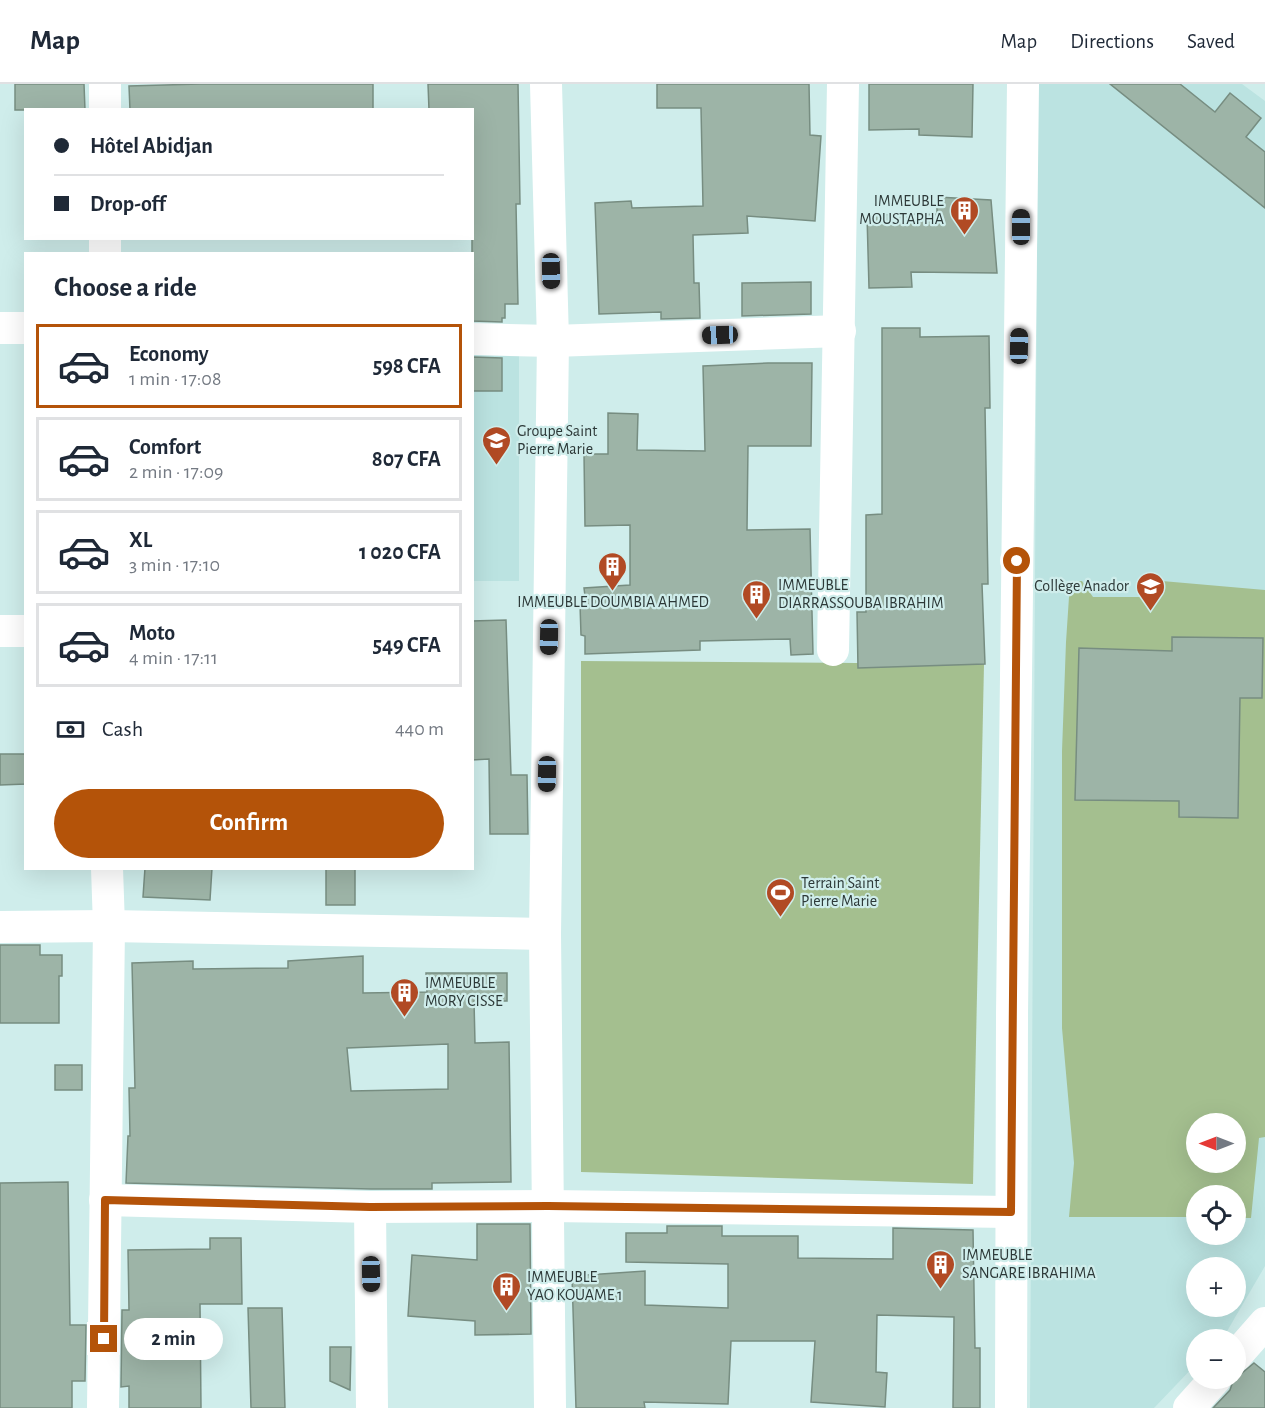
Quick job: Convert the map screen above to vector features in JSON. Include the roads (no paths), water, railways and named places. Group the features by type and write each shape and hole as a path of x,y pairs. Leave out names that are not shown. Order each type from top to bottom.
{"street":[{"path":"105,84 105,108"},
{"path":"546,84 553,341 545,934 550,1408"},
{"path":"833,650 843,84"},
{"path":"1011,1408 1011,1015 1023,84"},
{"path":"0,328 24,328"},
{"path":"474,339 553,341 840,331"},
{"path":"0,631 24,631"},
{"path":"103,1408 108,870"},
{"path":"0,927 109,926 545,934"},
{"path":"105,1200 370,1207 548,1206 1011,1212"},
{"path":"370,1207 372,1408"},
{"path":"1246,1345 1265,1323"},
{"path":"1189,1408 1205,1389"}],"place":[{"name":"IMMEUBLE MOUSTAPHA","path":"965,236"},
{"name":"Groupe Saint Pierre Marie","path":"496,466"},
{"name":"IMMEUBLE DOUMBIA AHMED","path":"613,592"},
{"name":"Collège Anador","path":"1150,612"},
{"name":"IMMEUBLE DIARRASSOUBA IBRAHIM","path":"757,620"},
{"name":"Terrain Saint Pierre Marie","path":"780,918"},
{"name":"IMMEUBLE MORY CISSE","path":"404,1018"},
{"name":"IMMEUBLE SANGARE IBRAHIMA","path":"941,1290"},
{"name":"IMMEUBLE YAO KOUAME 1","path":"506,1312"}]}
